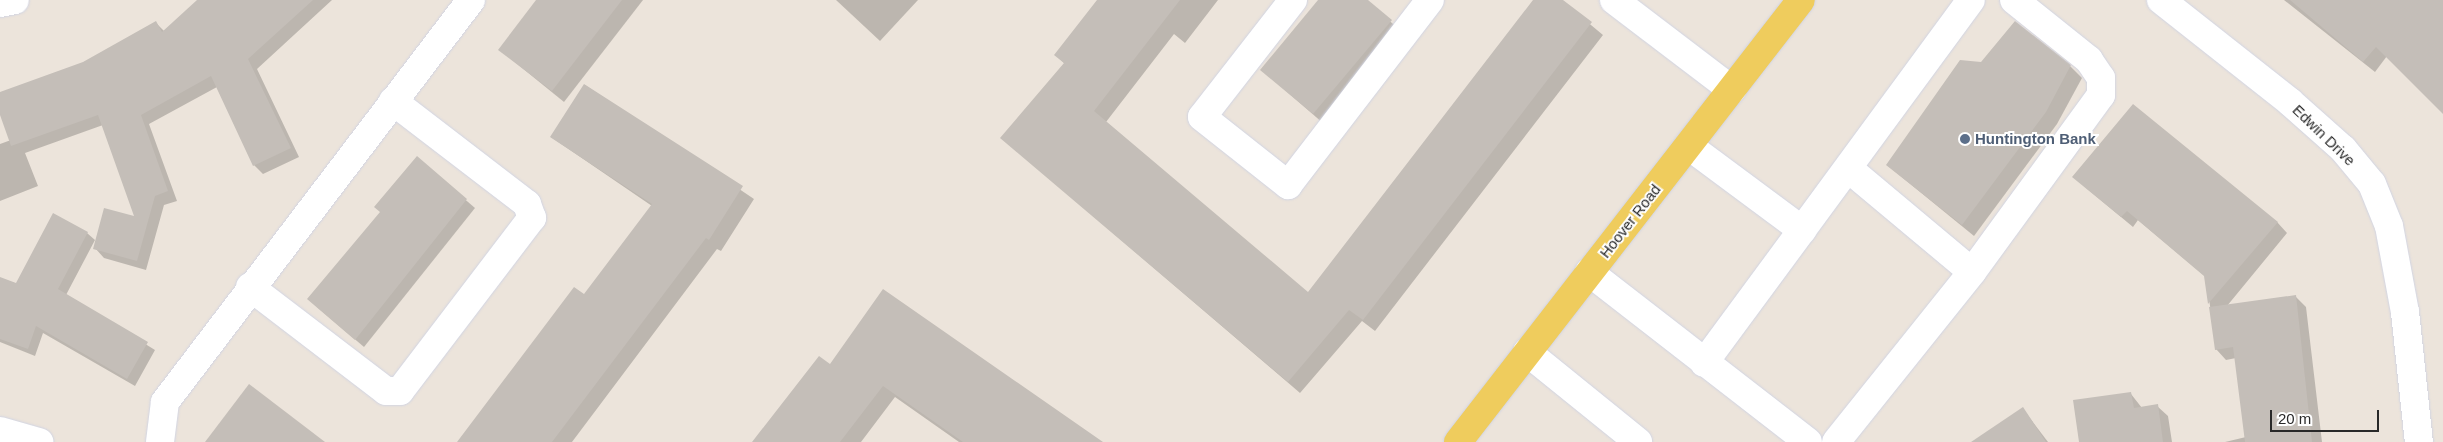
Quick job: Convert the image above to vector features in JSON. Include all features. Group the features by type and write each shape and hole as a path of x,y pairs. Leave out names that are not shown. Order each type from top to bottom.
{"main road":[{"name":"Hoover Road","path":"1458,442 1801,0"}],"street":[{"path":"0,3 14,0"},
{"path":"160,442 165,402 250,287 471,0"},
{"path":"1293,0 1202,117 1288,185 1430,0"},
{"path":"1614,0 1732,90"},
{"path":"1704,363 1849,169 1971,0"},
{"path":"1836,442 1972,272 2102,95 2101,78 2089,60 2014,0"},
{"name":"Edwin Drive","path":"2161,0 2290,102 2343,149 2372,184 2389,226 2398,274 2420,442"},
{"path":"250,287 386,391 400,391 532,218 526,204 393,101"},
{"path":"1689,146 1802,230"},
{"path":"1849,169 1972,272"},
{"path":"1589,272 1808,442"},
{"path":"1527,352 1638,442"},
{"path":"0,431 39,442"}],"building":[{"path":"197,0 313,0 248,59 291,148 253,166 211,76 141,115 168,191 155,196 137,261 93,249 104,208 134,216 98,115 11,146 0,115 0,92 83,62 156,21 162,32"},
{"path":"536,0 622,0 552,91 498,50"},
{"path":"1097,0 1180,0 1094,111 1308,292 1533,0 1563,0 1592,22 1363,320 1349,310 1288,382 1000,138 1064,63 1054,55"},
{"path":"1318,0 1368,0 1392,20 1313,114 1260,70"},
{"path":"2290,0 2443,0 2443,114 2376,47 2363,62"},
{"name":"Huntington Bank","path":"2015,21 2071,65 2046,112 1962,225 1886,165 1960,60 1981,62"},
{"path":"584,84 743,186 709,240 706,238 552,442 457,442 574,287 584,294 652,204 550,137"},
{"path":"2133,104 2278,222 2208,304 2204,276 2127,211 2121,217 2072,177"},
{"path":"417,156 467,199 355,340 307,299 380,212 374,207"},
{"path":"53,213 88,232 58,289 148,342 127,379 36,326 28,349 0,339 0,277 16,283"},
{"path":"883,289 1103,442 963,442 883,386 840,442 752,442 819,356 830,364"},
{"path":"2296,295 2312,442 2245,442 2233,347 2215,350 2209,307"},
{"path":"249,384 325,442 205,442"},
{"path":"2131,392 2134,408 2158,404 2163,442 2079,442 2073,400"},
{"path":"2023,407 2046,442 1971,442"}],"place":[{"name":"Huntington Bank","path":"1965,139"}]}
